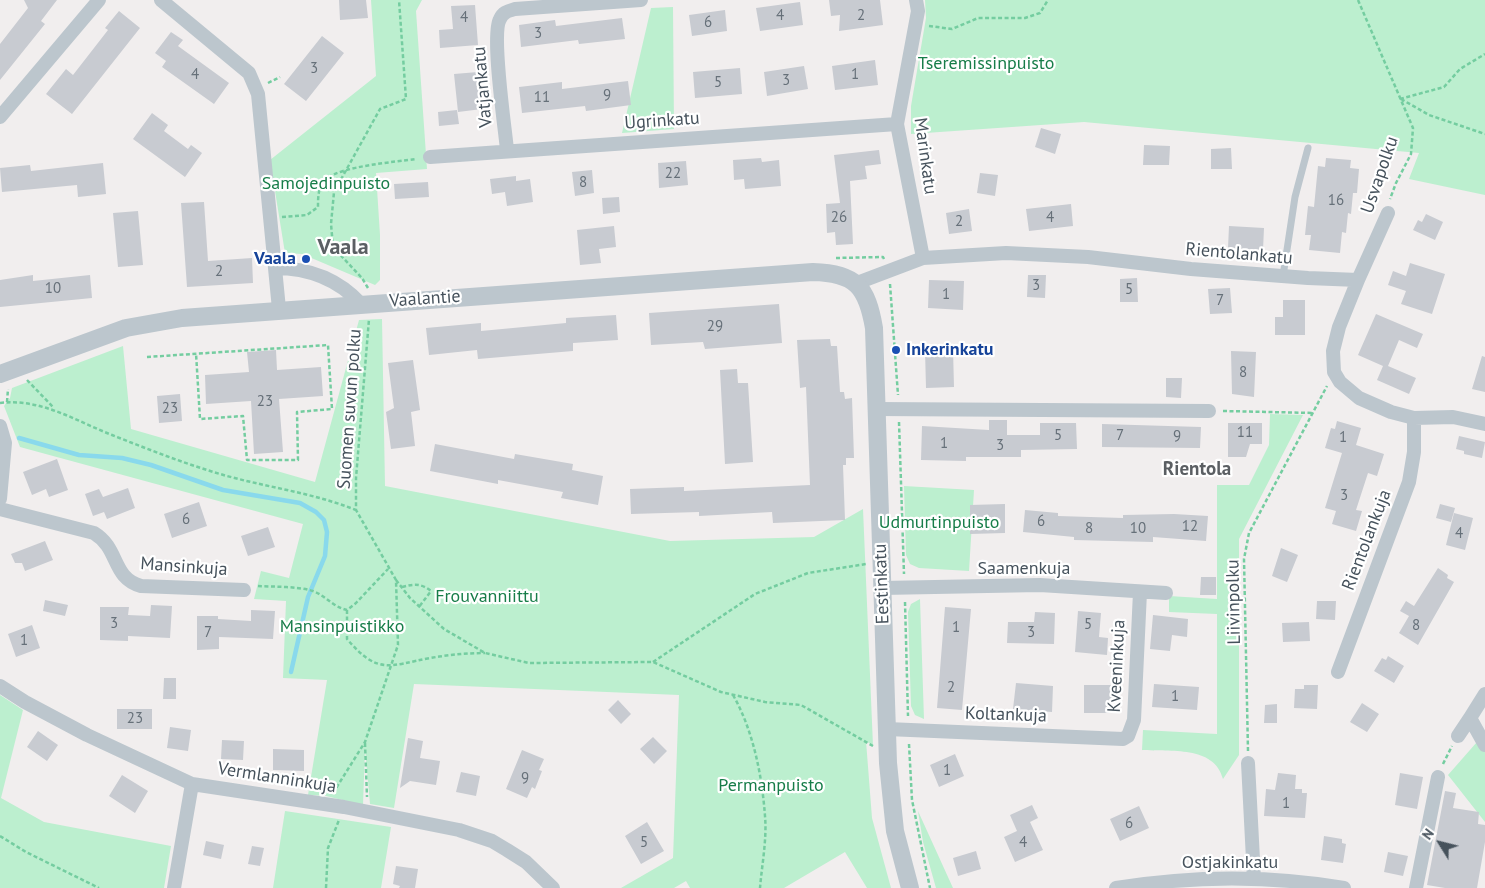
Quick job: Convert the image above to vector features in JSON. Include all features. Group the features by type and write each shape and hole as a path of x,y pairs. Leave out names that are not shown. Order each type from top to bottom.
{"street":[{"path":"0,117 99,0"},
{"path":"161,0 249,72 258,94 279,309"},
{"name":"Vatjankatu","path":"507,150 497,39 498,20 505,12 641,0"},
{"name":"Marinkatu","path":"916,0 918,11 897,124 923,258"},
{"name":"Ugrinkatu","path":"430,157 507,150 897,124"},
{"name":"Usvapolku","path":"1358,280 1388,213"},
{"name":"Rientolankatu","path":"856,283 923,258 1006,253 1088,258 1191,269 1358,280"},
{"path":"275,268 295,268 321,276 366,303"},
{"name":"Vaalantie","path":"4,379 126,328 182,318 279,309 813,272 836,273 856,283"},
{"path":"1358,280 1336,340 1332,362 1334,372 1340,382 1364,401 1380,409 1414,418 1453,417 1485,424"},
{"name":"Eestinkatu","path":"856,283 870,305 874,328 887,729 894,823 910,888"},
{"path":"876,409 1209,411"},
{"name":"Rientolankuja","path":"1338,672 1409,482 1414,452 1414,418"},
{"path":"0,426 5,444 0,499"},
{"name":"Mansinkuja","path":"0,509 94,533 104,540 122,576 130,583 140,586 244,590"},
{"name":"Saamenkuja","path":"882,588 904,586 972,588 1040,585 1166,593"},
{"name":"Kveeninkuja","path":"1123,739 1128,736 1134,720 1140,592"},
{"name":"Vermlanninkuja","path":"0,686 25,702 87,735 192,784 368,811 459,830 492,842 526,862 553,888"},
{"path":"1458,736 1485,694"},
{"path":"1470,718 1485,745"},
{"name":"Koltankuja","path":"887,729 1123,739"},
{"path":"1248,763 1254,879"},
{"path":"1416,888 1438,777"},
{"path":"174,888 192,784"},
{"name":"Ostjakinkatu","path":"1116,888 1167,882 1254,879 1344,888"}],"lane":[{"path":"1283,276 1295,197 1308,148"}],"path":[{"path":"366,303 362,278 333,247 331,224 334,192 380,109 406,99 399,0"},
{"path":"915,24 952,29 978,18 1025,18 1040,13 1048,0"},
{"name":"Usvapolku","path":"1358,0 1413,128 1411,154 1392,192 1388,213"},
{"path":"1400,99 1444,87 1460,69 1485,54"},
{"path":"1400,99 1429,115 1485,134"},
{"path":"271,218 307,214 318,208 318,193 325,179 346,171 430,157"},
{"path":"890,282 894,312 899,397"},
{"name":"Suomen suvun polku","path":"366,303 356,478 356,510 388,569 419,607 444,629 485,652"},
{"path":"147,357 196,353 328,345 332,409 297,412 298,460 247,460 243,416 200,419 196,353"},
{"name":"Liivinpolku","path":"1248,763 1244,559 1249,533 1334,372"},
{"path":"4,379 7,402"},
{"path":"18,382 27,379 54,408"},
{"path":"0,403 7,402 54,408 96,429 159,454 227,476 325,498 356,510"},
{"path":"1209,411 1314,412"},
{"path":"898,419 912,800 930,888"},
{"path":"653,662 755,594 808,573 867,564"},
{"path":"244,590 254,586 305,590 326,598 336,608 347,610 356,604 388,569"},
{"path":"326,805 365,742 398,645 396,580"},
{"path":"402,587 415,584 424,586 431,591 419,607"},
{"path":"347,610 347,639 361,655 375,663 391,667 430,658 485,652 529,663 653,662 721,692 765,702 801,705 873,746"},
{"path":"733,695 743,713 751,739 766,817 760,888"},
{"path":"1438,777 1445,758 1458,736"},
{"path":"365,742 368,811"},
{"path":"326,888 328,848 344,807"},
{"path":"0,836 26,852 98,888"}],"green space":[{"name":"Samojedinpuisto","path":"371,0 422,0 416,11 427,169 376,173 380,235 380,280 375,285 302,254 285,253 270,160 376,76"},
{"name":"Tseremissinpuisto","path":"925,0 1485,0 1485,195 1409,179 1419,153 1084,122 911,134 911,106 926,18"},
{"path":"673,7 674,129 622,133 651,8"},
{"path":"382,319 385,486 670,541 814,537 863,509 873,746 866,741 872,818 891,888 867,888 845,852 784,888 690,888 686,881 674,888 621,888 673,858 679,695 414,684 394,808 370,804 365,748 363,805 326,796 308,795 327,680 283,678 286,601 254,599 261,571 289,578 303,524 20,447 4,406 10,398 12,388 123,346 131,429 315,482 359,320"},
{"path":"1270,414 1303,415 1239,539 1239,755 1223,779 1218,768 1201,755 1190,752 1142,750 1143,730 1217,734 1217,614 1169,612 1169,596 1217,599 1217,485 1249,485 1269,445"},
{"name":"Udmurtinpuisto","path":"904,486 974,490 969,571 919,568 910,564 906,555"},
{"path":"920,599 924,719 915,715 911,706 908,612 911,604"},
{"path":"0,695 23,710 1,798 44,822 171,846 164,888 0,888"},
{"path":"1485,735 1485,822 1448,775"},
{"path":"285,811 391,827 381,888 273,888"},
{"path":"918,811 953,888 936,888 923,842"}],"building":[{"path":"24,0 57,0 41,21 45,24 0,80 0,44 28,8"},
{"path":"339,0 366,0 368,18 340,20"},
{"path":"829,0 880,0 883,25 839,31 840,15 831,16"},
{"path":"800,2 803,25 760,31 756,8"},
{"path":"475,5 478,45 440,48 439,30 453,29 451,6"},
{"path":"725,10 727,31 692,36 689,15"},
{"path":"119,11 140,28 72,114 46,94 66,69 73,75 108,30 105,28"},
{"path":"622,18 625,39 579,44 578,40 521,47 519,25 555,20 556,26"},
{"path":"171,32 183,40 178,46 229,83 214,104 162,67 166,61 155,53"},
{"path":"322,36 344,53 306,101 284,84"},
{"path":"875,60 878,85 835,90 832,66"},
{"path":"804,66 808,89 767,96 764,72"},
{"path":"740,68 742,94 695,98 693,72"},
{"path":"478,72 482,109 458,112 454,74"},
{"path":"628,81 631,105 586,111 585,106 522,113 519,87 562,82 562,89"},
{"path":"457,110 459,124 439,126 438,112"},
{"path":"152,113 168,125 164,131 188,149 191,145 202,153 185,177 133,139"},
{"path":"1041,128 1061,134 1055,154 1035,147"},
{"path":"1144,145 1170,146 1169,165 1143,165"},
{"path":"1231,148 1232,169 1211,169 1211,149"},
{"path":"879,150 881,164 865,166 867,179 850,181 853,244 836,245 835,232 827,233 826,204 840,203 834,155"},
{"path":"761,158 762,162 779,160 781,186 745,189 744,179 734,180 733,160"},
{"path":"1326,158 1351,160 1350,168 1359,169 1357,193 1353,193 1351,214 1348,213 1346,233 1342,232 1340,253 1309,250 1311,235 1305,235 1308,206 1314,207 1318,166 1325,167"},
{"path":"686,161 688,185 659,188 658,163"},
{"path":"103,163 106,194 78,197 77,185 2,192 0,168 30,165 31,171"},
{"path":"592,170 594,193 575,196 572,172"},
{"path":"980,173 998,175 995,196 977,193"},
{"path":"516,176 516,181 530,179 533,202 507,206 505,192 492,194 490,179"},
{"path":"428,182 429,197 395,199 394,184"},
{"path":"619,197 620,212 603,214 602,198"},
{"path":"204,202 208,261 252,258 253,283 187,287 181,203"},
{"path":"1071,204 1073,226 1029,231 1026,209"},
{"path":"969,209 972,231 949,234 946,213"},
{"path":"138,211 143,265 118,267 113,213"},
{"path":"1426,214 1443,222 1435,240 1413,230 1418,220 1422,222"},
{"path":"614,226 616,247 599,249 601,263 580,265 577,230"},
{"path":"1229,226 1264,228 1263,250 1228,248"},
{"path":"1410,263 1445,274 1432,314 1401,304 1406,291 1388,285 1393,271 1406,276"},
{"path":"33,275 33,281 90,275 92,298 0,307 0,280"},
{"path":"1028,275 1046,275 1045,298 1027,297"},
{"path":"1137,278 1138,302 1120,302 1120,279"},
{"path":"929,280 964,281 963,310 928,308"},
{"path":"1230,288 1232,313 1210,314 1208,289"},
{"path":"1283,300 1305,300 1305,335 1275,335 1275,317 1283,317"},
{"path":"779,304 782,343 705,349 703,342 651,345 649,313"},
{"path":"1376,314 1423,334 1417,348 1399,340 1388,366 1416,378 1409,394 1377,380 1383,366 1358,355"},
{"path":"616,315 618,340 573,343 573,351 478,359 477,350 429,355 426,328 481,323 481,331 566,323 566,318"},
{"path":"830,339 831,346 837,346 840,392 844,392 845,399 852,398 854,458 846,458 846,465 843,465 845,520 773,523 772,512 699,516 699,512 631,514 630,489 684,487 684,491 810,485 806,387 800,388 797,340"},
{"path":"953,349 954,387 926,388 925,350"},
{"path":"276,350 277,370 321,367 323,396 279,399 283,452 254,454 251,401 206,404 205,375 249,372 247,352"},
{"path":"1231,351 1256,352 1254,397 1232,394"},
{"path":"1482,356 1485,357 1485,392 1472,389"},
{"path":"413,360 420,410 411,412 415,446 391,449 386,412 394,408 388,363"},
{"path":"737,369 738,383 748,383 753,462 725,464 720,370"},
{"path":"1166,378 1182,378 1181,398 1166,397"},
{"path":"180,394 182,421 159,423 157,396"},
{"path":"989,420 1007,420 1007,435 1040,435 1040,423 1076,423 1077,449 1021,450 1021,457 966,457 966,461 921,460 922,426 989,430"},
{"path":"1337,421 1361,428 1356,445 1384,454 1377,476 1368,473 1356,510 1362,511 1356,531 1332,524 1336,511 1325,508 1342,453 1325,448 1331,428 1335,429"},
{"path":"1228,423 1262,423 1262,444 1250,444 1246,457 1228,457"},
{"path":"1102,424 1201,427 1200,448 1102,447"},
{"path":"1459,436 1485,442 1482,458 1464,454 1464,451 1456,449"},
{"path":"435,444 514,459 515,454 573,464 572,470 603,476 598,505 561,498 563,492 498,480 498,484 430,471"},
{"path":"57,459 68,490 49,497 46,489 32,495 23,472"},
{"path":"128,488 135,508 107,519 104,512 93,516 85,494 99,489 103,497"},
{"path":"199,502 207,526 172,538 164,514"},
{"path":"1005,504 1005,533 970,534 970,505"},
{"path":"1440,504 1455,508 1451,522 1436,518"},
{"path":"1025,510 1058,513 1058,516 1123,518 1123,515 1174,514 1208,516 1206,541 1153,537 1153,542 1074,540 1074,537 1023,532"},
{"path":"1454,513 1473,518 1465,550 1446,545"},
{"path":"268,527 275,547 248,556 241,536"},
{"path":"45,541 53,560 25,571 22,563 15,563 11,554"},
{"path":"1281,548 1298,555 1287,582 1272,576"},
{"path":"1438,568 1448,575 1447,578 1454,582 1418,645 1399,633 1409,616 1400,611 1406,601 1414,606"},
{"path":"1201,577 1216,577 1216,595 1200,595"},
{"path":"45,600 68,605 65,616 43,611"},
{"path":"1317,601 1336,601 1335,620 1316,619"},
{"path":"151,605 172,606 170,638 128,636 128,641 100,640 100,607 129,607 128,615 150,616"},
{"path":"945,607 971,609 962,710 937,708"},
{"path":"251,610 275,611 273,639 219,637 219,649 197,650 197,616 218,616 218,619 251,621"},
{"path":"1078,611 1101,613 1099,637 1108,638 1107,655 1075,652"},
{"path":"1035,612 1055,613 1054,644 1007,643 1008,622 1034,622"},
{"path":"1153,615 1188,619 1187,637 1172,635 1170,651 1150,649"},
{"path":"1309,622 1310,641 1283,642 1282,623"},
{"path":"32,625 40,648 16,657 8,634"},
{"path":"1388,656 1404,666 1394,683 1374,671 1382,658 1386,660"},
{"path":"164,678 176,678 176,699 163,699"},
{"path":"1016,683 1053,686 1052,712 1013,709"},
{"path":"1154,684 1199,687 1197,710 1152,707"},
{"path":"1084,685 1113,685 1113,713 1084,713"},
{"path":"1304,685 1318,685 1317,709 1294,708 1295,689 1304,689"},
{"path":"618,700 631,714 621,724 608,710"},
{"path":"1362,703 1379,714 1367,732 1350,722"},
{"path":"1277,704 1277,723 1264,723 1265,705"},
{"path":"117,709 152,709 152,729 117,729"},
{"path":"170,727 191,730 188,751 167,748"},
{"path":"38,731 58,745 47,761 27,747"},
{"path":"653,737 667,751 654,764 640,749"},
{"path":"408,738 423,741 420,758 440,761 436,785 410,781 400,788"},
{"path":"222,740 244,741 243,760 221,759"},
{"path":"273,749 304,750 304,771 273,770"},
{"path":"522,750 544,759 539,770 542,771 535,789 532,787 527,798 506,789"},
{"path":"955,754 964,776 939,787 930,765"},
{"path":"461,772 480,776 476,796 456,792"},
{"path":"1278,773 1296,775 1295,789 1302,789 1302,793 1307,793 1305,818 1264,816 1266,789 1275,790"},
{"path":"1400,773 1423,777 1417,809 1395,805"},
{"path":"122,775 148,791 135,813 109,796"},
{"path":"1445,791 1456,793 1453,808 1479,812 1478,824 1485,825 1485,842 1477,888 1445,888 1427,885"},
{"path":"1032,805 1038,818 1030,822 1043,850 1015,862 1004,837 1017,831 1010,815"},
{"path":"1139,806 1149,828 1120,841 1110,819"},
{"path":"647,822 664,851 641,864 625,836"},
{"path":"1324,836 1342,839 1342,843 1346,844 1343,863 1321,860"},
{"path":"206,841 224,845 221,859 203,855"},
{"path":"252,846 264,848 260,866 248,864"},
{"path":"976,851 981,869 958,876 953,858"},
{"path":"1388,852 1408,856 1403,876 1384,872"},
{"path":"396,866 418,869 415,888 399,888 400,886 393,884"}],"waterway":[{"path":"19,438 79,455 122,458 151,465 223,490 300,503 316,512 324,520 327,532 325,556 308,597 291,672"}],"place":[{"name":"Vaala","path":"306,259"},
{"name":"Inkerinkatu","path":"896,350"}],"district":[{"name":"Vaala","path":"343,248"},
{"name":"Rientola","path":"1197,470"}],"park label":[{"name":"Frouvanniittu","path":"487,597"},
{"name":"Mansinpuistikko","path":"342,627"},
{"name":"Permanpuisto","path":"771,786"}]}
